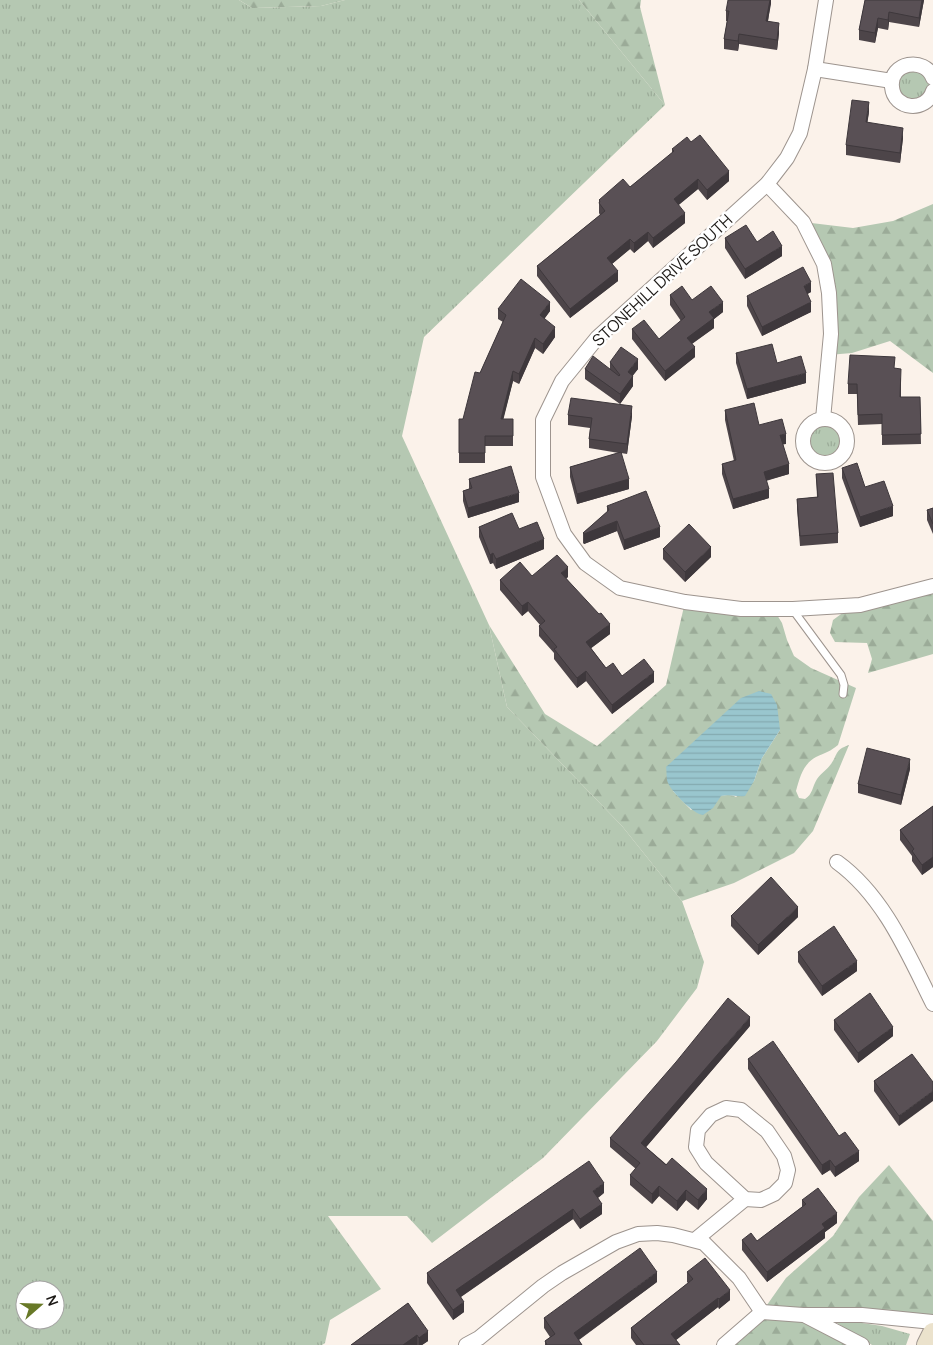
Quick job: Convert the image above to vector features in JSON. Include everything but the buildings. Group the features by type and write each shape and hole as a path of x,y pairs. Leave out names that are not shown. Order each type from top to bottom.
{"main road":[{"path":"927,1345 933,1333"}],"street":[{"name":"STONEHILL DRIVE SOUTH","path":"826,0 815,70 804,118 795,144 787,158 767,184 597,338 562,381 543,420 544,477 564,534 586,563 620,588 685,602 741,609 792,609 860,605 933,586"},
{"path":"933,78 926,68 920,64 913,63 899,68 892,81 894,94 902,104 909,106 922,104 927,101 933,91"},
{"path":"815,70 892,81"},
{"path":"767,184 803,222 824,264 830,293 831,334 822,419"},
{"path":"837,862 853,874 891,924 933,1004"},
{"path":"695,1240 745,1199 761,1200 774,1194 784,1183 788,1170 784,1156 767,1131 741,1110 726,1108 711,1115 698,1130 696,1146 706,1163 745,1199"},
{"path":"466,1345 479,1338 562,1273 616,1242 638,1234 656,1233 704,1243 739,1278 762,1312"},
{"path":"724,1345 762,1312 803,1315 862,1315 933,1322"},
{"path":"803,1315 862,1345"}],"lane":[{"path":"792,609 841,675 844,685 843,694"}],"green space":[{"path":"0,0 239,0 252,8 321,6 345,0 579,0 665,105 424,337 402,436 489,625 507,707 622,826 682,901 704,962 697,988 657,1041 543,1158 432,1243 407,1216 328,1216 381,1289 330,1320 325,1343 322,1345 0,1345"},
{"path":"239,0 345,0 321,6 252,8"},
{"path":"579,0 641,0 640,7 665,105"},
{"path":"899,68 931,74 933,91 909,106 892,81"},
{"path":"933,204 933,373 890,341 852,353 828,355 829,293 803,222 853,228 893,221"},
{"path":"825,419 837,423 843,429 847,441 843,453 837,459 825,463 813,459 807,453 803,441 807,429 813,423"},
{"path":"933,586 933,654 868,673 872,659 867,643 835,642 830,633 833,620 848,609"},
{"path":"685,602 774,610 782,623 794,656 811,668 856,688 838,745 808,763 799,781 796,791 799,798 805,799 811,793 817,779 839,751 849,745 813,831 794,853 734,883 682,901 622,826 507,707 489,625 545,714 597,746 666,685","holes":["780,730 762,758 754,781 736,797 731,795 719,796 691,810 673,791"]},
{"path":"889,1165 933,1221 933,1322 804,1315 862,1345 727,1345 762,1312 786,1278 833,1236 859,1197"},
{"path":"829,1318 882,1326 910,1334 906,1345 872,1345"}],"water":[{"path":"759,691 771,694 777,705 780,730 762,758 754,781 745,796 721,796 713,808 703,815 699,814 683,802 670,787 667,780 666,767 741,698"}]}
